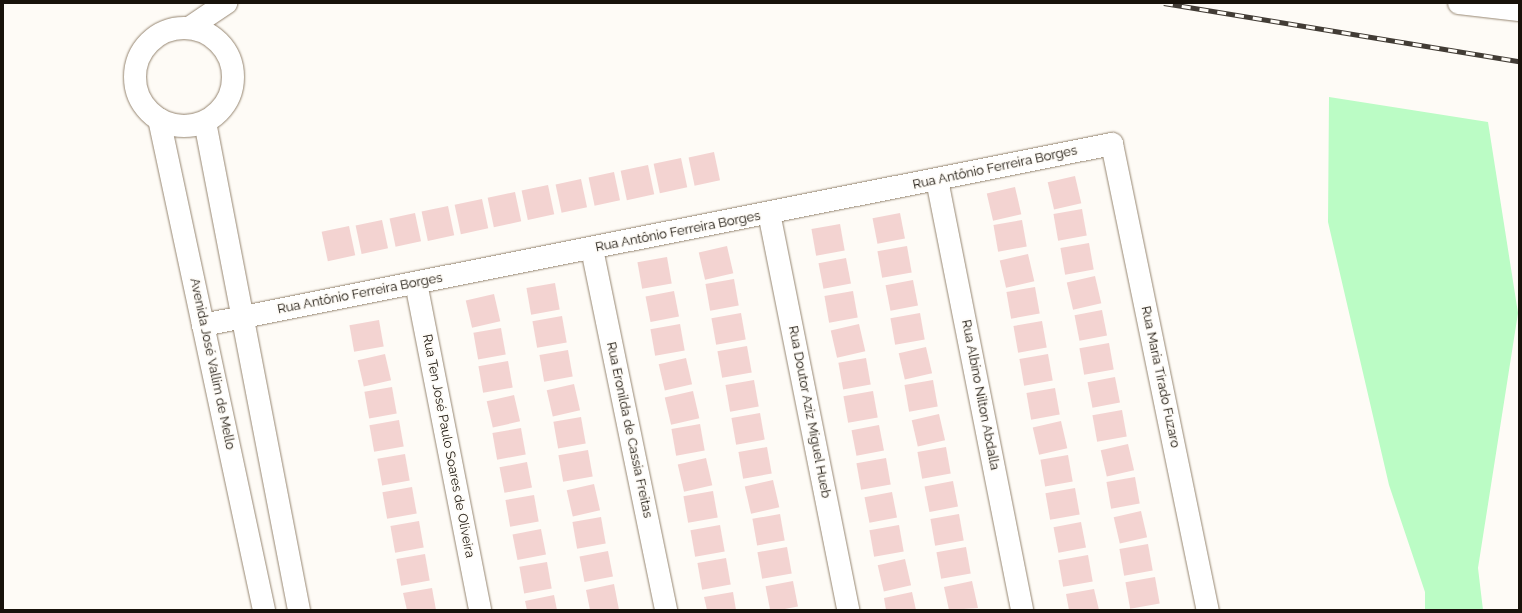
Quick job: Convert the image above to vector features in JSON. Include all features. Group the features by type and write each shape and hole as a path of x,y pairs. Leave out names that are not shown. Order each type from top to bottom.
{"street":[{"path":"1459,3 1519,10"},
{"path":"189,28 226,4"},
{"path":"221,45 226,4"},
{"path":"189,28 202,31 221,45 231,65 232,87 222,107 205,122 191,126 174,125 159,119 147,108 139,94 135,77 138,61 146,46 158,35 173,29 189,28"},
{"name":"Avenida José Vallim de Mello","path":"159,119 264,610"},
{"path":"205,122 299,610"},
{"name":"Rua Antônio Ferreira Borges","path":"203,325 592,249 1112,144"},
{"name":"Rua Maria Tirado Fuzaro","path":"1112,144 1208,610"},
{"name":"Rua Albino Nilton Abdalla","path":"937,180 1022,610"},
{"name":"Rua Doutor Aziz Miguel Hueb","path":"769,213 848,610"},
{"name":"Rua Eronilda de Cassia Freitas","path":"592,249 666,610"},
{"name":"Rua Ten José Paulo Soares de Oliveira","path":"416,283 480,610"}],"green space":[{"path":"1329,97 1488,122 1518,313 1478,568 1483,610 1425,610 1425,592 1389,485 1328,222"}],"building":[{"path":"714,152 720,180 695,186 689,157"},
{"path":"681,158 687,187 660,193 654,164"},
{"path":"648,165 654,194 627,200 621,171"},
{"path":"614,172 620,200 595,206 589,177"},
{"path":"1075,176 1081,203 1054,210 1048,182"},
{"path":"581,179 587,207 562,213 556,184"},
{"path":"548,185 554,214 528,220 522,191"},
{"path":"1015,187 1021,214 993,221 987,194"},
{"path":"515,192 521,221 494,227 488,198"},
{"path":"482,199 488,228 461,234 455,205"},
{"path":"448,206 454,235 428,241 422,212"},
{"path":"1082,209 1087,236 1058,241 1053,214"},
{"path":"415,213 421,241 396,247 390,218"},
{"path":"900,213 905,239 877,244 873,218"},
{"path":"382,220 388,248 362,254 356,226"},
{"path":"1022,220 1027,247 998,252 993,225"},
{"path":"840,224 845,251 816,256 811,229"},
{"path":"349,226 355,255 328,261 322,232"},
{"path":"1089,243 1094,270 1065,275 1060,248"},
{"path":"727,246 733,273 705,280 699,253"},
{"path":"907,246 912,273 882,278 877,251"},
{"path":"1028,254 1034,281 1006,288 1000,261"},
{"path":"667,257 672,284 642,289 637,262"},
{"path":"846,258 851,284 823,289 819,263"},
{"path":"1095,276 1101,303 1073,310 1067,283"},
{"path":"734,279 739,306 710,311 705,284"},
{"path":"913,280 918,306 890,311 886,285"},
{"path":"555,283 560,310 531,315 526,288"},
{"path":"1035,287 1040,314 1011,319 1006,292"},
{"path":"674,291 679,317 650,322 646,297"},
{"path":"853,291 858,318 829,323 824,296"},
{"path":"494,294 500,321 472,328 466,301"},
{"path":"1102,310 1107,336 1079,341 1075,315"},
{"path":"741,313 746,340 716,345 711,318"},
{"path":"920,313 925,340 895,345 890,318"},
{"path":"562,316 567,343 537,348 532,321"},
{"path":"379,320 384,347 354,352 349,325"},
{"path":"1042,321 1047,348 1018,353 1013,326"},
{"path":"680,324 685,351 655,356 650,329"},
{"path":"859,324 865,351 837,358 831,331"},
{"path":"501,328 506,355 478,359 473,333"},
{"path":"1109,343 1114,370 1084,375 1079,348"},
{"path":"747,346 752,373 722,378 717,351"},
{"path":"926,347 932,373 905,380 899,353"},
{"path":"568,350 573,377 544,382 539,355"},
{"path":"385,354 391,380 364,387 358,360"},
{"path":"1048,354 1053,381 1024,386 1019,359"},
{"path":"686,358 692,384 665,391 659,364"},
{"path":"866,358 871,385 843,389 838,363"},
{"path":"508,361 513,388 483,393 478,366"},
{"path":"1115,377 1120,403 1092,408 1088,382"},
{"path":"754,380 759,407 730,412 725,385"},
{"path":"933,380 938,407 909,412 904,385"},
{"path":"574,384 580,410 553,417 547,390"},
{"path":"392,387 397,414 369,418 364,392"},
{"path":"1055,388 1060,415 1031,420 1026,393"},
{"path":"693,391 699,418 671,425 665,398"},
{"path":"873,391 878,418 848,423 843,396"},
{"path":"514,395 520,421 493,428 487,401"},
{"path":"1122,410 1127,437 1097,442 1092,415"},
{"path":"760,413 765,440 736,445 731,418"},
{"path":"939,414 945,440 918,447 912,420"},
{"path":"581,417 586,444 558,448 553,422"},
{"path":"399,420 404,447 374,452 369,425"},
{"path":"1061,421 1067,448 1039,455 1033,428"},
{"path":"700,424 705,451 676,456 671,429"},
{"path":"879,425 884,451 856,456 852,430"},
{"path":"521,428 526,455 497,460 492,433"},
{"path":"1128,444 1134,470 1107,477 1101,450"},
{"path":"767,447 772,474 743,479 738,452"},
{"path":"946,447 951,474 922,479 917,452"},
{"path":"588,450 593,477 563,482 558,455"},
{"path":"405,454 410,481 382,485 377,459"},
{"path":"1068,455 1073,482 1045,486 1040,460"},
{"path":"706,458 712,485 684,492 678,465"},
{"path":"886,458 891,485 861,490 856,463"},
{"path":"527,462 532,488 504,493 500,467"},
{"path":"1135,477 1140,504 1111,509 1106,482"},
{"path":"773,480 779,507 751,514 745,487"},
{"path":"953,481 958,507 929,512 925,487"},
{"path":"594,484 600,510 573,517 567,490"},
{"path":"412,487 417,514 387,519 382,492"},
{"path":"1075,488 1080,515 1050,520 1045,493"},
{"path":"713,491 718,518 688,523 683,496"},
{"path":"892,492 897,518 869,523 865,497"},
{"path":"534,495 539,522 510,527 505,500"},
{"path":"1141,511 1147,537 1120,544 1114,517"},
{"path":"780,514 785,541 757,545 752,519"},
{"path":"959,514 964,541 935,546 930,519"},
{"path":"601,517 606,544 577,549 572,522"},
{"path":"419,521 424,548 395,553 390,526"},
{"path":"1081,522 1086,548 1058,553 1054,527"},
{"path":"720,525 725,552 695,557 690,530"},
{"path":"899,525 904,552 874,557 869,530"},
{"path":"541,529 546,555 517,560 513,535"},
{"path":"1148,544 1153,571 1124,576 1119,549"},
{"path":"787,547 792,574 762,579 757,552"},
{"path":"966,547 971,574 941,579 936,552"},
{"path":"608,551 613,577 584,582 580,557"},
{"path":"425,554 430,581 401,586 396,559"},
{"path":"1088,555 1093,582 1063,587 1058,560"},
{"path":"726,558 731,585 702,590 697,563"},
{"path":"905,559 911,585 884,592 878,565"},
{"path":"547,562 552,589 524,593 519,567"},
{"path":"1155,577 1160,604 1130,609 1125,582"},
{"path":"793,581 798,607 780,610 770,610 766,586"},
{"path":"972,581 978,608 949,610 944,587"},
{"path":"614,584 619,610 590,610 586,590"},
{"path":"432,588 436,610 407,610 403,593"},
{"path":"1094,589 1099,610 1069,610 1066,594"},
{"path":"733,592 736,610 707,610 704,597"},
{"path":"912,592 916,610 886,610 884,598"},
{"path":"554,595 557,610 527,610 525,601"}],"railway":[{"path":"1164,3 1519,61"}]}
